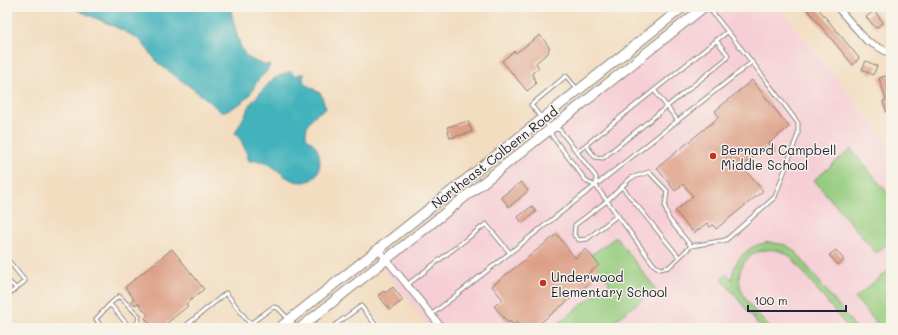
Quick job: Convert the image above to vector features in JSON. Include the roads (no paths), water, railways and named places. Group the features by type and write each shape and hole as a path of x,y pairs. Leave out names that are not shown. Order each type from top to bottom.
{"main road":[{"name":"Northeast Colbern Road","path":"279,328 683,7"},
{"name":"Northeast Colbern Road","path":"299,328 704,7"}],"street":[{"path":"837,7 867,40 891,54"},
{"path":"378,249 442,328"}],"lane":[{"path":"578,90 566,76 531,105 550,129 552,136 587,182 596,186 654,265 660,269 669,267 691,246 726,240 775,197 798,134 798,123 708,7"},
{"path":"577,152 727,32"},
{"path":"586,144 596,157 603,158 667,107 726,59 728,55 716,40"},
{"path":"431,315 752,62"},
{"path":"654,90 678,121"},
{"path":"550,129 560,130 596,177 596,186"},
{"path":"618,215 588,239 583,241 576,238 573,232 575,225 607,201 631,178 649,172 659,180 667,191 665,207 669,219 691,246"},
{"path":"622,187 679,257"},
{"path":"408,285 486,224 510,253"},
{"path":"7,259 25,281 7,296"},
{"path":"7,278 16,288"},
{"path":"182,328 226,293 250,324"},
{"path":"102,328 96,319 110,304 119,296 139,316 138,322 130,328 110,304"},
{"path":"331,328 360,306 378,328"},
{"path":"244,328 273,307 278,308 299,328"}],"water":[{"path":"71,7 230,7 238,38 244,53 256,62 270,65 267,71 255,84 253,90 242,102 221,112 208,100 159,64 140,40 122,30"},
{"path":"291,71 294,76 304,73 303,82 321,94 326,109 314,116 308,123 306,137 317,149 320,165 319,170 313,178 309,181 303,182 297,182 287,178 265,162 249,161 242,142 235,133 252,102 273,79"}],"place":[{"name":"Bernard Campbell Middle School","path":"713,156"},
{"name":"Underwood Elementary School","path":"543,283"}]}
